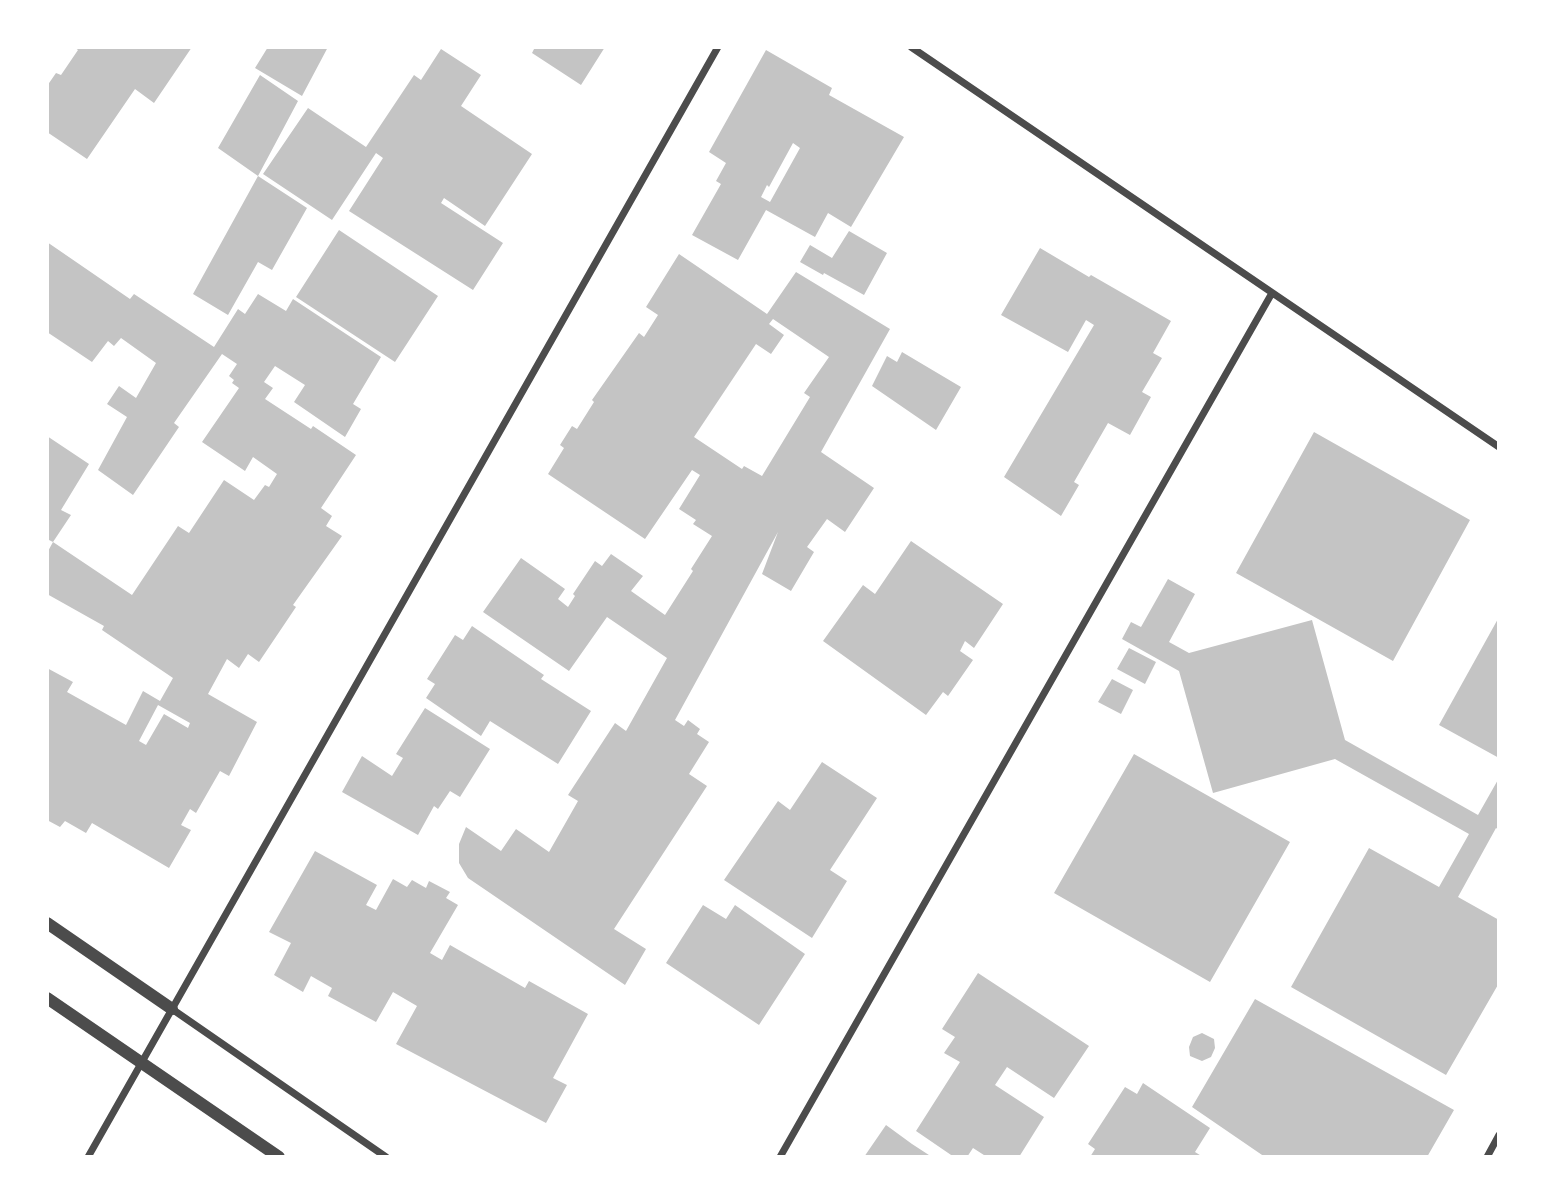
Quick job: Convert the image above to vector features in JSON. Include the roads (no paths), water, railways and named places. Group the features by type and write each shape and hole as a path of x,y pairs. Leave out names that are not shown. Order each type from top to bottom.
{"street":[{"path":"88,1157 718,47"},
{"path":"911,47 1499,447"},
{"path":"780,1157 1272,293"},
{"path":"47,923 386,1157"},
{"path":"47,998 279,1157"},
{"path":"1487,1157 1499,1135"}]}
